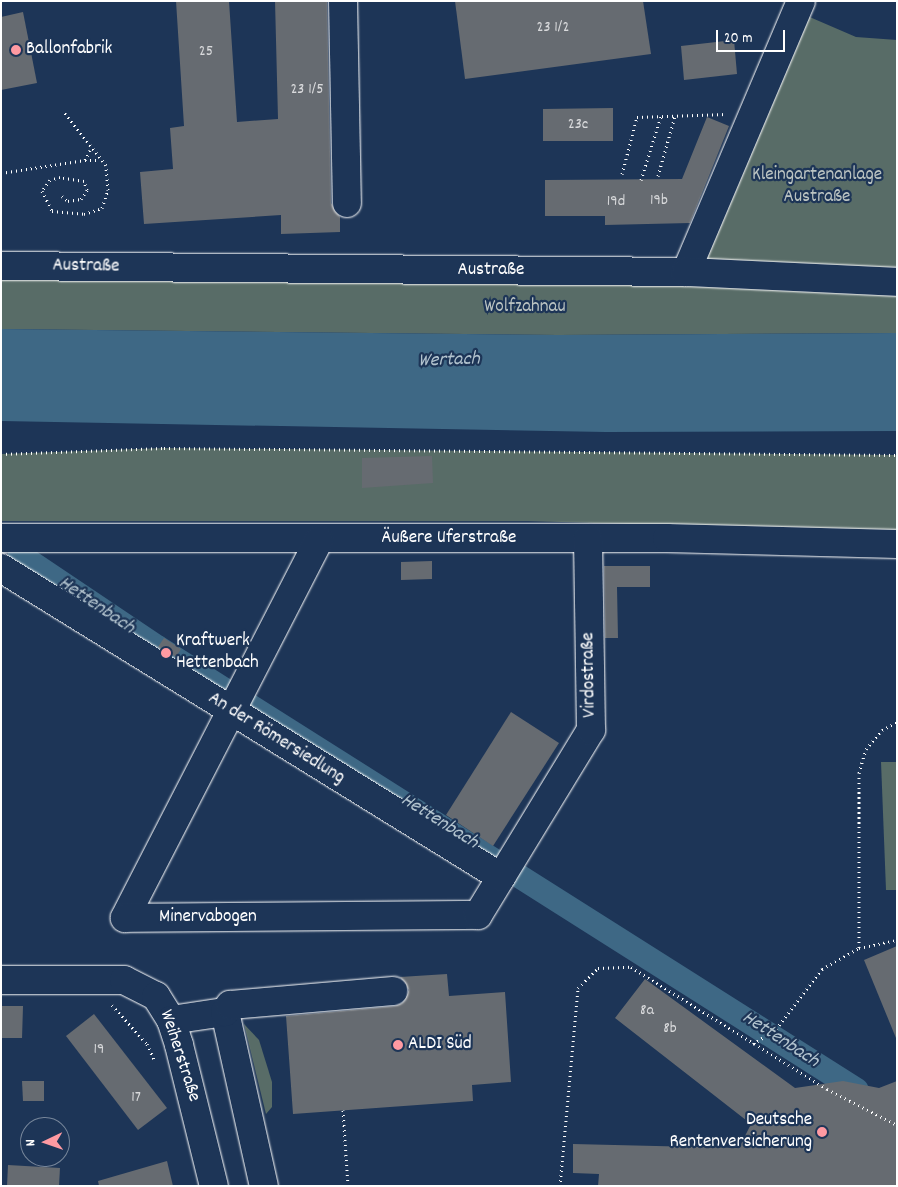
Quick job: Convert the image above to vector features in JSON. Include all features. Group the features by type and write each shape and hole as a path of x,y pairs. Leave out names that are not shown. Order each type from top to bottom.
{"street":[{"path":"343,1 348,203"},
{"path":"686,272 801,1"},
{"name":"Austraße","path":"1,266 686,272 897,282"},
{"name":"Äußere Uferstraße","path":"1,538 319,540 588,538 897,544"},
{"path":"584,617 588,538"},
{"name":"Virdostraße","path":"501,877 591,730 588,538"},
{"path":"230,710 319,540"},
{"name":"An der Römersiedlung","path":"1,568 501,877"},
{"name":"Minervabogen","path":"230,710 125,918 478,915 501,877"},
{"name":"Weiherstraße","path":"1,980 124,980 148,989 171,1020 214,1186"},
{"path":"171,1020 225,1012 230,1006 393,991"},
{"path":"225,1012 264,1186"}],"path":[{"path":"62,196 68,201 84,197 86,184 80,178 50,180 42,191 46,205 68,214 102,208 108,190 106,166 90,150 63,111"},
{"path":"622,174 637,117 754,113"},
{"path":"641,180 661,116"},
{"path":"658,176 675,116"},
{"path":"85,160 90,150"},
{"path":"1,173 85,160 100,160"},
{"path":"1,454 164,448 897,456"},
{"path":"859,948 859,773 866,749 882,730 897,722"},
{"path":"753,1044 776,1029 822,969 859,948 897,940"},
{"path":"560,1186 578,988 598,968 631,967 753,1044 897,1125"},
{"path":"108,1001 147,1044 158,1067"},
{"path":"343,1110 348,1186"}],"green space":[{"name":"Kleingartenanlage Austraße","path":"805,15 856,37 897,40 897,271 698,262"},
{"name":"Wolfzahnau","path":"1,275 897,289 897,333 558,335 1,329"},
{"path":"164,448 897,455 897,532 528,521 1,521 1,454"},
{"path":"881,762 897,762 897,890 886,890"},
{"path":"244,1024 259,1040 272,1082 272,1107 266,1114"}],"water":[{"name":"Wertach","path":"1,329 558,335 897,333 897,431 606,432 1,421"}],"building":[{"path":"176,1 229,1 237,122 278,119 275,1 327,1 331,203 340,217 340,232 281,234 281,215 144,224 140,172 173,169 170,128 184,126"},
{"path":"455,1 643,1 651,54 465,79"},
{"name":"Ballonfabrik","path":"23,12 37,83 1,90 1,17"},
{"path":"734,40 737,74 684,80 681,46"},
{"path":"613,108 613,141 543,141 543,109"},
{"path":"707,117 729,126 690,223 605,225 605,216 545,216 545,180 682,179"},
{"path":"432,456 433,483 362,488 362,458"},
{"path":"432,561 432,579 401,580 401,562"},
{"path":"604,566 650,566 650,587 617,587 618,638 605,638"},
{"path":"164,638 181,649 176,657 158,647"},
{"path":"511,712 559,743 493,846 446,815"},
{"path":"897,946 897,1038 896,1038 864,960"},
{"name":"ALDI Süd","path":"447,974 449,996 505,992 511,1082 472,1085 473,1101 293,1114 286,1016 395,1006 402,1003 409,990 400,977"},
{"path":"645,979 795,1088 843,1081 879,1088 897,1081 897,1186 598,1186 599,1174 573,1173 573,1144 739,1148 751,1124 615,1018"},
{"path":"2,1006 23,1006 22,1038 2,1038"},
{"path":"94,1014 167,1108 138,1130 66,1036"},
{"path":"22,1081 44,1081 44,1101 23,1101"},
{"path":"167,1161 173,1186 99,1186 98,1181"},
{"path":"8,1165 60,1168 59,1186 7,1186"}],"waterway":[{"name":"Hettenbach","path":"20,555 157,647 857,1090"}],"place":[{"name":"Ballonfabrik","path":"16,50"},
{"name":"Kraftwerk Hettenbach","path":"166,653"},
{"name":"ALDI Süd","path":"398,1045"},
{"name":"Deutsche Rentenversicherung","path":"822,1132"}]}
